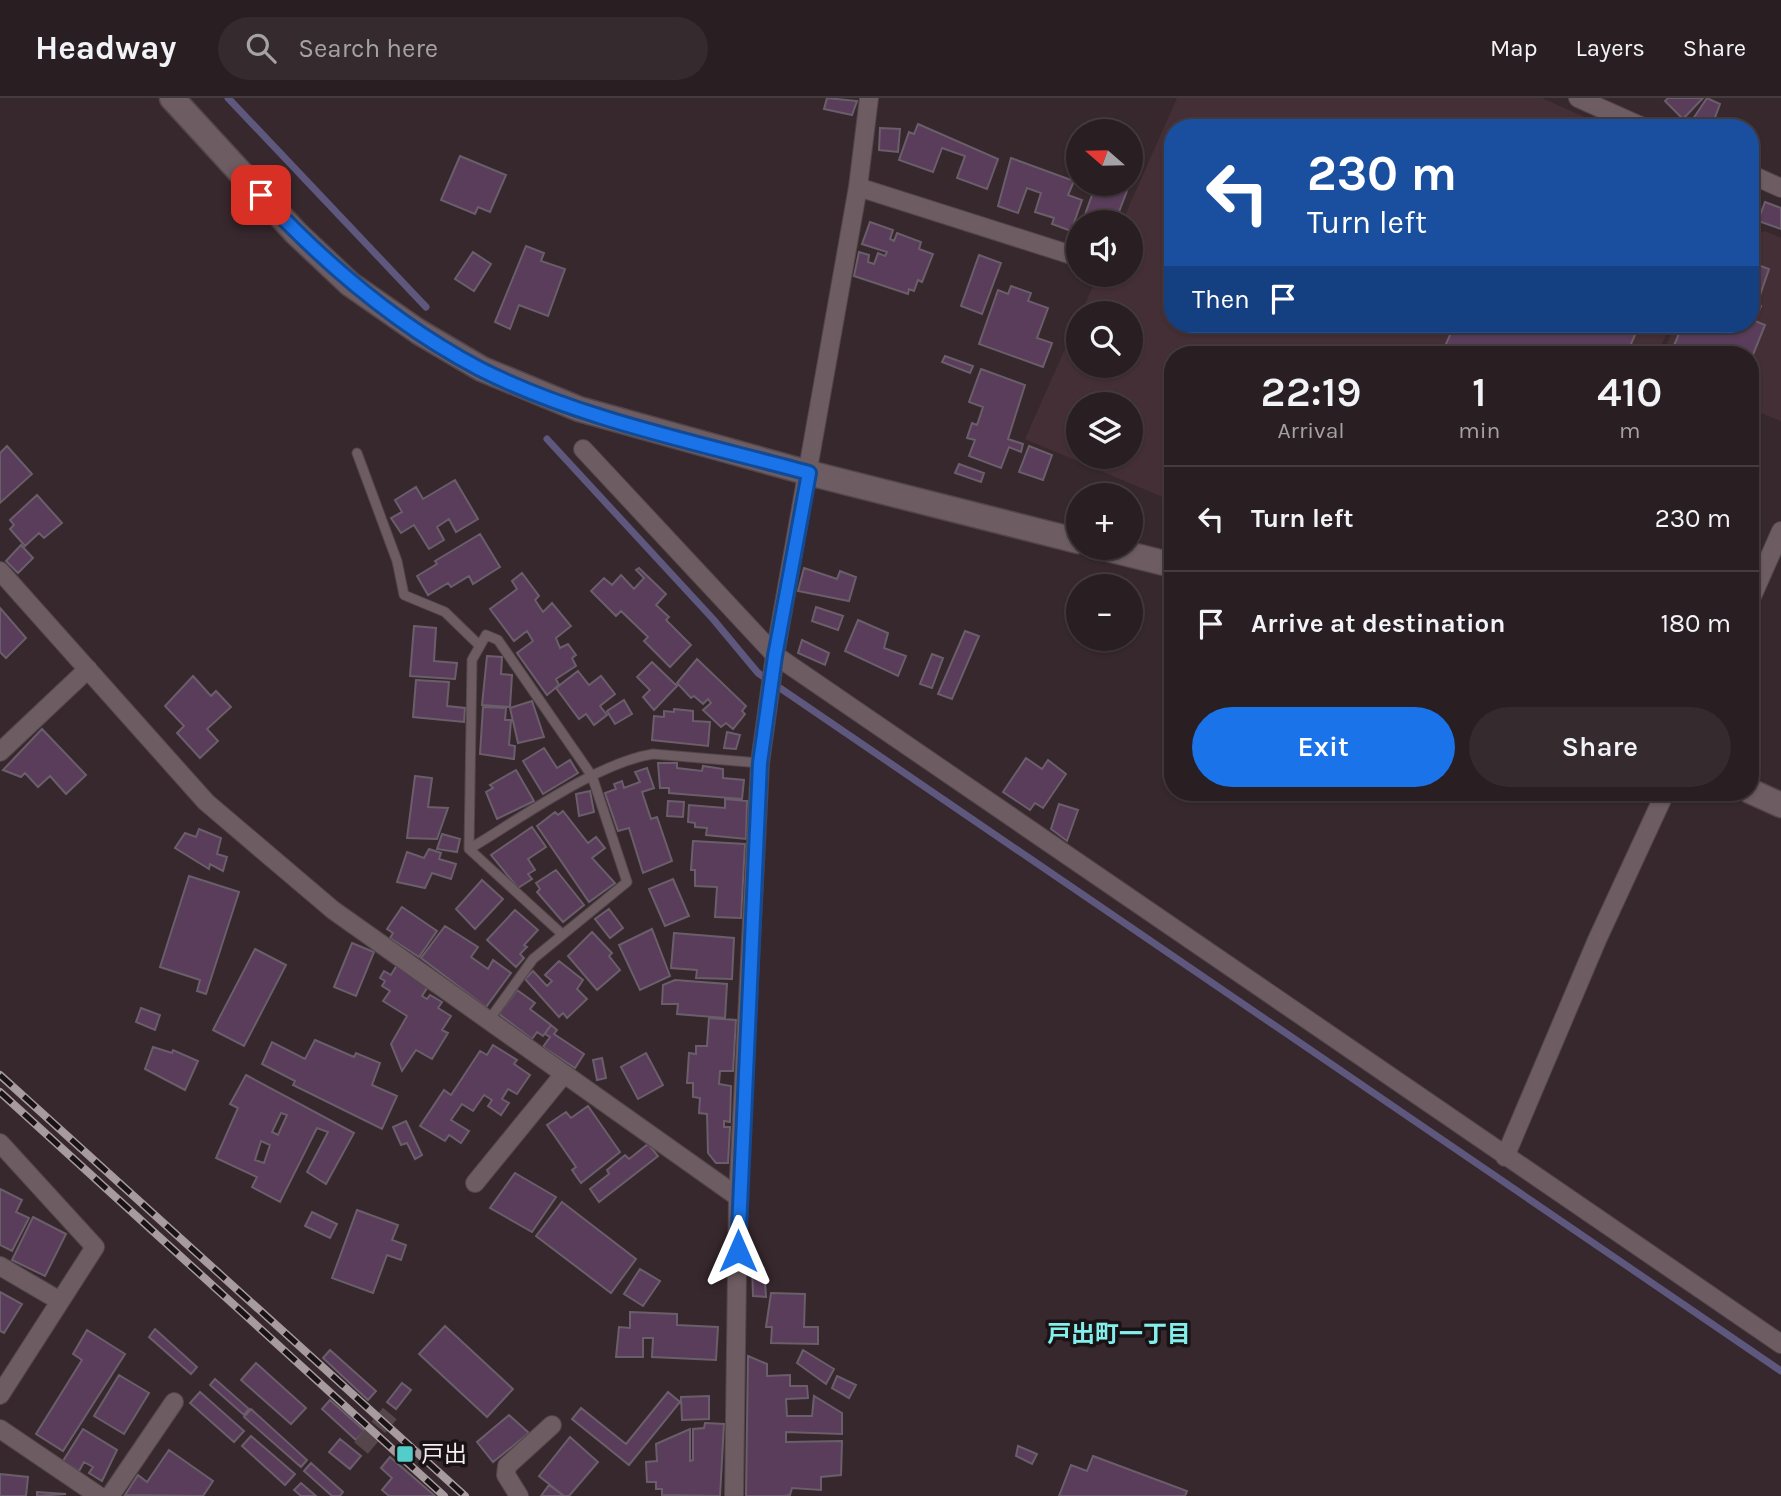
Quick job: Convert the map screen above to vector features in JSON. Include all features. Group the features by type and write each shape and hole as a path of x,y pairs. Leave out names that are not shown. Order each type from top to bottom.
{"street":[{"path":"172,98 296,233 350,284 482,369 579,409 809,473 1066,538"},
{"path":"734,1496 738,1197 760,763 858,187 869,98"},
{"path":"1578,98 1625,119"},
{"path":"1759,178 1781,188"},
{"path":"858,187 1066,253"},
{"path":"583,449 775,664 1781,1344"},
{"path":"1759,581 1781,531"},
{"path":"1143,558 1164,563"},
{"path":"0,571 206,802 334,909 738,1197"},
{"path":"0,752 88,669"},
{"path":"1759,795 1781,805"},
{"path":"1505,1157 1597,940 1661,801"},
{"path":"475,1183 564,1073"},
{"path":"0,1143 96,1247 0,1395"},
{"path":"0,1266 60,1301"},
{"path":"110,1496 174,1402"},
{"path":"519,1496 506,1475 507,1466 552,1425"},
{"path":"0,1429 99,1496"}],"lane":[{"path":"357,453 397,561 404,595 445,612 480,646"},
{"path":"489,1020 521,972 562,934 627,882 593,776 498,640 486,635 472,660 469,849 562,934"},
{"path":"469,849 593,776 653,754 760,763"}],"shaded area":[{"path":"1177,98 1542,98 1589,119 1168,119"},
{"path":"1164,127 1164,333 1667,333 1661,346 1164,346 1164,498 1143,489 1143,483 1129,483 1096,469 1143,469 1143,392 1066,392 1066,456 1025,439 1066,347 1066,378 1143,378 1143,301 1086,301 1093,287 1143,287 1143,210 1127,210 1134,196 1143,196 1143,175"},
{"path":"1765,231 1781,238 1781,421 1759,412 1759,346 1666,346 1671,333 1759,333 1759,233"}],"building":[{"path":"827,98 857,101 852,115 824,109"},
{"path":"1668,98 1703,98 1683,119 1665,101"},
{"path":"1707,98 1720,104 1714,119 1693,119"},
{"path":"918,124 998,159 987,189 957,178 965,156 942,148 933,172 899,160 909,132 914,134"},
{"path":"880,128 900,129 898,152 879,150"},
{"path":"460,156 506,175 490,212 478,207 475,214 441,200"},
{"path":"1011,158 1066,178 1066,196 1082,200 1078,210 1066,210 1066,229 1052,224 1054,218 1035,212 1041,193 1027,188 1018,213 998,206"},
{"path":"1092,196 1125,196 1120,210 1087,210"},
{"path":"1765,202 1781,208 1781,229 1759,221"},
{"path":"870,222 893,230 890,239 894,241 897,233 921,242 919,249 933,254 922,282 918,280 914,291 909,289 908,294 854,276 859,252 869,255 868,262 874,264 878,253 885,256 887,252 862,244"},
{"path":"526,246 544,253 541,261 565,269 548,316 519,305 510,329 495,322"},
{"path":"473,252 491,264 474,291 455,279"},
{"path":"979,255 1001,263 982,314 961,306"},
{"path":"1759,265 1769,269 1759,298"},
{"path":"1011,286 1031,293 1028,301 1048,308 1037,338 1052,343 1043,367 979,344 998,290 1008,294"},
{"path":"1759,323 1765,325 1756,346 1674,346 1679,333 1759,333"},
{"path":"1451,333 1636,333 1630,346 1445,346"},
{"path":"945,356 973,366 970,373 942,362"},
{"path":"981,369 1025,385 1008,439 1023,444 1021,452 1009,447 1001,468 969,456 975,440 967,438 972,423 977,425 983,407 969,402"},
{"path":"7,446 32,474 0,503 0,453"},
{"path":"1029,446 1052,455 1043,480 1019,472"},
{"path":"959,464 984,473 981,482 955,473"},
{"path":"455,480 478,519 456,532 449,519 437,527 444,540 429,549 414,525 401,533 391,518 402,512 395,500 416,487 423,499"},
{"path":"37,495 62,523 44,538 39,533 25,546 10,529 14,525 10,520"},
{"path":"480,534 500,567 473,584 469,576 451,587 448,583 428,595 417,576 437,564 435,561"},
{"path":"21,545 33,558 18,573 6,561"},
{"path":"639,568 666,594 656,605 669,617 666,620 691,645 670,667 644,641 648,637 621,611 616,616 591,591 604,578 612,585 621,575 634,589 644,578 636,570"},
{"path":"804,568 837,579 840,571 856,577 849,601 798,591"},
{"path":"522,573 539,596 535,600 543,612 552,603 571,626 556,638 560,648 568,644 576,655 572,658 576,666 556,679 559,685 547,695 517,653 533,641 527,631 514,641 490,609 517,589 512,581"},
{"path":"816,607 843,616 838,630 812,621"},
{"path":"0,608 26,638 6,658 0,652"},
{"path":"858,620 888,633 884,648 906,656 898,676 845,651"},
{"path":"414,626 436,628 434,661 457,663 455,679 410,676"},
{"path":"965,631 979,636 952,699 938,694"},
{"path":"802,640 829,653 825,665 798,653"},
{"path":"932,654 943,658 932,688 920,684"},
{"path":"487,656 502,657 501,674 512,675 510,707 482,705"},
{"path":"697,659 746,706 742,711 745,714 733,729 726,723 721,727 703,710 711,703 708,699 703,704 694,696 691,698 677,683"},
{"path":"652,662 677,686 654,710 643,697 650,690 637,677"},
{"path":"578,671 589,685 601,676 615,694 600,706 607,715 594,725 586,714 579,719 556,688"},
{"path":"193,676 211,696 216,691 231,707 207,729 218,741 200,758 177,733 184,726 165,706"},
{"path":"416,680 449,682 447,706 465,708 464,722 413,717"},
{"path":"624,700 632,714 615,724 607,711"},
{"path":"532,701 544,737 518,743 510,708"},
{"path":"483,707 506,708 505,720 511,720 509,745 515,746 514,759 480,754"},
{"path":"674,709 693,711 693,721 710,722 708,746 652,740 654,716 664,717 664,711 674,712"},
{"path":"42,729 86,775 66,794 50,776 38,787 25,773 21,777 3,770"},
{"path":"727,732 740,735 736,749 724,748"},
{"path":"544,748 557,768 570,760 578,773 543,794 523,761"},
{"path":"1026,758 1042,769 1048,760 1066,774 1043,808 1035,803 1030,810 1003,792"},
{"path":"658,763 677,763 677,768 702,771 703,766 723,769 723,778 744,780 742,799 669,793 669,788 660,788"},
{"path":"647,768 654,788 642,792 651,819 657,817 672,861 643,873 629,828 618,831 605,793 616,789 614,784 622,781 624,788 640,782 635,772"},
{"path":"516,770 534,801 497,819 486,792 493,788 490,785"},
{"path":"415,776 432,778 428,807 448,808 437,839 407,838"},
{"path":"590,791 594,812 579,816 576,794"},
{"path":"725,799 747,801 746,839 706,835 707,828 695,827 695,823 688,822 689,805 725,808"},
{"path":"668,801 684,802 683,817 667,816"},
{"path":"1059,804 1078,810 1067,841 1051,829"},
{"path":"563,811 588,843 596,837 605,848 592,858 615,883 589,902 537,826 555,812 558,815"},
{"path":"532,827 546,847 528,859 535,870 528,874 532,879 518,888 491,855"},
{"path":"199,829 221,838 217,854 227,857 223,871 210,864 209,869 175,848 185,833 196,837"},
{"path":"442,834 460,839 457,852 437,849"},
{"path":"693,841 745,844 741,918 715,917 717,887 695,886 695,870 691,870"},
{"path":"429,849 441,853 439,859 456,864 451,879 432,873 425,888 397,882 407,852 424,858"},
{"path":"556,870 584,905 563,922 537,892 540,889 536,883"},
{"path":"189,876 239,892 206,994 197,991 200,980 160,967"},
{"path":"673,879 689,916 665,926 649,889"},
{"path":"482,880 503,899 475,929 456,909"},
{"path":"402,907 437,931 419,957 390,938 393,933 387,929"},
{"path":"609,909 623,928 610,938 595,919"},
{"path":"515,910 538,930 524,945 527,947 520,954 524,958 516,967 487,940"},
{"path":"445,926 478,947 471,957 488,969 493,960 511,973 486,1007 421,958"},
{"path":"652,929 670,976 640,990 619,945"},
{"path":"592,932 612,953 609,956 620,970 597,990 568,956"},
{"path":"674,933 734,938 732,979 696,978 697,970 671,968"},
{"path":"352,943 374,952 356,996 334,987"},
{"path":"255,949 286,965 244,1046 213,1030"},
{"path":"559,961 583,980 577,989 587,999 567,1018 563,1013 559,1017 525,979 533,971 547,986 552,981 545,975"},
{"path":"397,965 429,985 422,996 427,999 430,995 442,1002 438,1008 451,1016 442,1030 448,1033 432,1059 416,1050 402,1071 391,1044 407,1016 383,1001 390,991 382,986 385,981 380,978 384,971 391,975"},
{"path":"675,980 727,984 725,1018 677,1014 678,1004 662,1004 663,985"},
{"path":"517,990 535,1003 530,1009 551,1025 543,1036 537,1032 532,1039 499,1014"},
{"path":"141,1008 160,1015 155,1030 136,1022"},
{"path":"709,1018 736,1020 733,1071 720,1071 719,1084 731,1086 730,1122 724,1121 724,1127 730,1127 728,1163 716,1163 708,1153 707,1114 699,1113 700,1098 693,1097 693,1083 687,1083 689,1053 696,1054 696,1046 707,1046"},
{"path":"551,1025 557,1030 554,1034 584,1054 575,1068 543,1047 550,1037 545,1034"},
{"path":"315,1040 354,1057 356,1053 380,1063 372,1085 397,1096 382,1129 293,1085 295,1081 262,1064 272,1042 305,1059"},
{"path":"493,1045 517,1060 514,1064 530,1075 517,1094 508,1089 502,1099 509,1103 501,1115 488,1106 492,1100 484,1095 473,1111 462,1104 451,1120 469,1131 461,1143 449,1135 445,1141 420,1126 444,1090 451,1095 480,1051 487,1055"},
{"path":"153,1047 172,1053 173,1050 198,1061 185,1090 145,1069"},
{"path":"646,1053 663,1085 638,1099 621,1067"},
{"path":"602,1058 606,1078 597,1080 593,1060"},
{"path":"246,1075 354,1133 326,1184 307,1172 328,1132 317,1128 280,1202 252,1187 257,1177 216,1158 238,1108 230,1104","holes":["281,1113 287,1115 278,1135 272,1132","261,1141 270,1145 264,1163 255,1160"]},
{"path":"588,1106 620,1152 581,1183 572,1170 576,1167 547,1125 566,1112 571,1118"},
{"path":"406,1121 422,1155 415,1159 407,1143 401,1145 393,1127"},
{"path":"648,1144 658,1156 599,1202 590,1189 609,1174 607,1170 625,1155 629,1159"},
{"path":"515,1173 556,1197 532,1232 490,1208"},
{"path":"0,1189 22,1200 16,1212 29,1218 12,1251 0,1245"},
{"path":"562,1202 636,1259 611,1293 536,1236"},
{"path":"357,1210 398,1225 392,1240 406,1245 401,1260 387,1255 373,1293 332,1278"},
{"path":"312,1212 337,1224 330,1238 305,1226"},
{"path":"33,1217 66,1234 45,1276 12,1260"},
{"path":"752,1264 764,1268 766,1297 753,1296"},
{"path":"640,1269 660,1281 643,1306 624,1294"},
{"path":"0,1292 22,1304 4,1333 0,1331"},
{"path":"771,1293 805,1294 804,1327 818,1327 818,1344 771,1343 772,1327 766,1327"},
{"path":"630,1312 677,1314 677,1325 718,1327 716,1360 652,1357 653,1338 643,1338 643,1357 616,1357 619,1327 630,1328"},
{"path":"445,1326 513,1389 487,1417 419,1354"},
{"path":"155,1329 197,1367 191,1374 149,1337"},
{"path":"87,1330 125,1354 63,1451 36,1434 82,1360 73,1354"},
{"path":"330,1350 376,1391 368,1400 323,1358"},
{"path":"803,1350 834,1369 826,1384 797,1363"},
{"path":"748,1356 767,1364 767,1376 790,1375 790,1386 807,1386 808,1398 786,1399 787,1416 812,1416 814,1396 842,1413 842,1434 786,1432 786,1442 842,1441 841,1475 821,1477 821,1490 792,1488 790,1495 746,1496"},
{"path":"256,1363 306,1408 291,1424 241,1380"},
{"path":"119,1375 149,1393 124,1434 94,1416"},
{"path":"837,1376 856,1385 849,1398 832,1388"},
{"path":"215,1379 249,1409 244,1415 210,1385"},
{"path":"402,1383 411,1390 396,1409 387,1402"},
{"path":"200,1392 244,1431 234,1442 190,1403"},
{"path":"668,1392 680,1402 629,1465 572,1419 581,1408 626,1444"},
{"path":"709,1396 709,1419 682,1420 681,1397"},
{"path":"330,1400 365,1431 356,1440 322,1409"},
{"path":"251,1409 307,1460 301,1467 244,1417"},
{"path":"509,1415 529,1433 493,1462 477,1442"},
{"path":"705,1423 724,1424 720,1496 662,1495 662,1489 656,1489 656,1482 647,1482 646,1462 657,1461 656,1444 690,1429 690,1461 693,1460 693,1429 704,1428"},
{"path":"83,1429 117,1450 102,1481 89,1473 93,1467 84,1462 79,1471 63,1461"},
{"path":"251,1436 295,1474 285,1485 242,1446"},
{"path":"570,1437 598,1462 569,1496 564,1496 539,1476"},
{"path":"340,1439 361,1456 350,1469 329,1452"},
{"path":"1018,1446 1037,1454 1032,1464 1016,1456"},
{"path":"169,1450 213,1481 203,1496 125,1495 138,1475 147,1482"},
{"path":"1093,1456 1187,1491 1185,1496 1059,1496 1071,1465 1087,1471"},
{"path":"390,1457 435,1496 389,1496 382,1490 392,1478 381,1468"},
{"path":"311,1463 343,1492 340,1496 332,1496 304,1471"},
{"path":"0,1474 28,1477 26,1496 0,1496"},
{"path":"301,1483 316,1496 301,1496 294,1490"},
{"path":"549,1485 564,1496 541,1496"},
{"path":"37,1492 66,1494 37,1496"}],"waterway":[{"path":"228,98 426,307"},
{"path":"547,439 713,619 758,673 1781,1371"}],"tunnel":[{"path":"361,1448 391,1412"}],"railway":[{"path":"0,1075 465,1496"},
{"path":"0,1092 444,1496"}],"place":[{"name":"戸出","path":"405,1454"}],"district":[{"name":"戸出町一丁目","path":"1119,1334"}],"route":[{"path":"261,195 296,233 350,284 419,332 482,369 579,409 809,473 775,656 760,763 738,1197 738,1251"}]}
